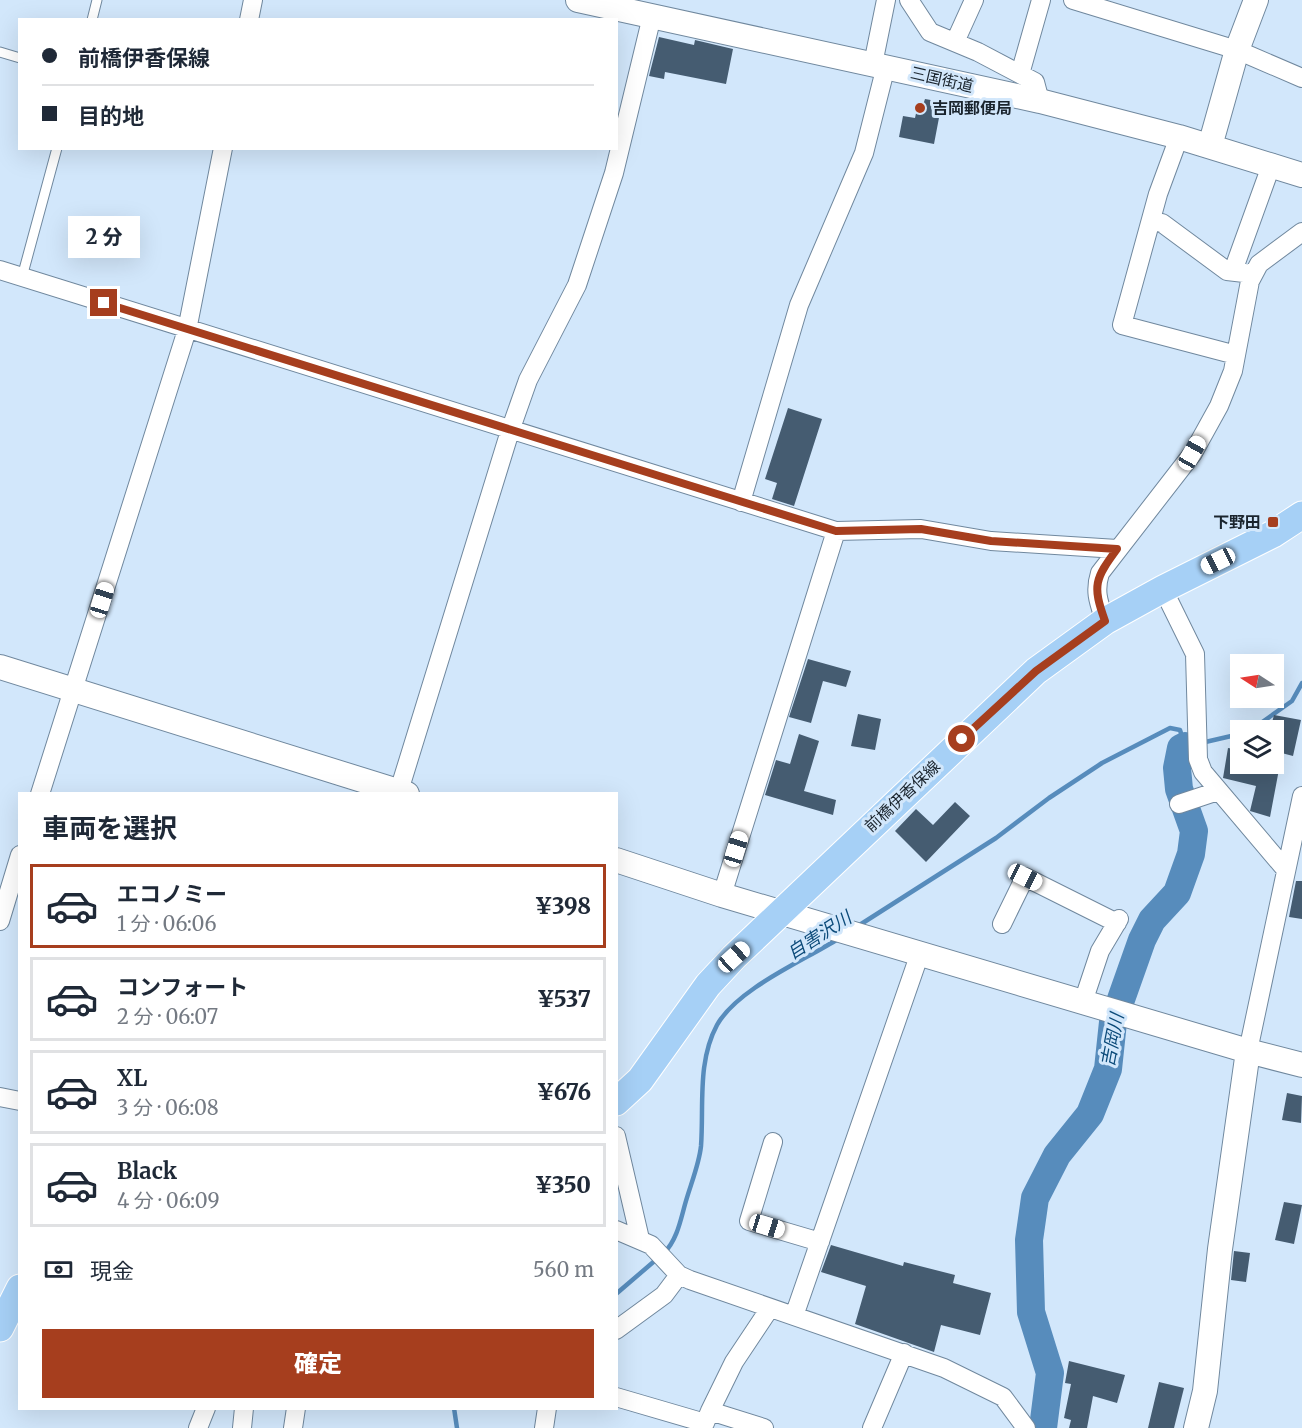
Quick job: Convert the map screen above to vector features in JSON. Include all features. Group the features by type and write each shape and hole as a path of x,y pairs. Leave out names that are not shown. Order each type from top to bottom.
{"main road":[{"name":"前橋伊香保線","path":"618,1100 640,1080 721,971 875,820 1036,671 1105,621 1273,534 1302,515"},
{"path":"0,1328 18,1292"}],"street":[{"path":"249,18 253,0"},
{"name":"三国街道","path":"578,0 1040,101 1179,137 1272,163 1302,174"},
{"path":"741,502 799,305 864,153 880,65 886,0"},
{"path":"909,0 930,32 1035,82 1040,101"},
{"path":"955,42 974,0"},
{"path":"1020,74 1041,0"},
{"path":"1073,0 1236,50 1302,78"},
{"path":"1210,146 1236,50 1256,0"},
{"path":"401,792 510,431 528,380 577,285 614,173 652,16"},
{"path":"1179,137 1151,221 1122,325 1236,355"},
{"path":"41,792 187,330 223,150"},
{"path":"1233,271 1272,163"},
{"path":"1151,221 1162,224 1227,271 1253,274"},
{"path":"1105,621 1096,597 1096,586 1100,573 1192,453 1219,406 1233,371 1253,274 1259,264 1302,232"},
{"path":"0,270 836,531 921,529 991,541 1117,549"},
{"path":"722,895 836,531"},
{"path":"1163,589 1195,654 1198,759 1203,772 1286,870"},
{"path":"0,667 398,792"},
{"path":"1188,801 1218,791"},
{"path":"1196,1428 1205,1391 1220,1249 1248,1051 1302,796"},
{"path":"618,861 722,895 1302,1065"},
{"path":"0,921 18,862"},
{"path":"1002,924 1025,877 1118,921 1100,951 1089,1004"},
{"path":"794,1316 920,953"},
{"path":"0,1097 18,1101"},
{"path":"773,1142 749,1221 820,1242"},
{"path":"618,1143 645,1242"},
{"path":"618,1231 645,1242 675,1272 770,1308 944,1368 1003,1397 1026,1428"},
{"path":"618,1329 663,1295 675,1272"},
{"path":"618,1397 705,1423 734,1362 770,1308"},
{"path":"872,1428 903,1353"},
{"path":"198,1428 205,1410"},
{"path":"242,1428 244,1410"},
{"path":"293,1428 296,1410"},
{"path":"544,1428 547,1410"},
{"path":"711,1411 764,1428"}],"lane":[{"path":"92,18 97,0"},
{"path":"0,52 18,57"},
{"path":"22,277 56,150"}],"building":[{"path":"659,37 694,45 695,40 733,49 726,84 665,72 664,79 649,76"},
{"path":"925,99 942,102 934,144 899,137 903,116 915,118 918,104 923,105"},
{"path":"788,408 822,419 794,506 772,499 777,483 765,479"},
{"path":"808,659 851,671 846,687 823,681 811,723 789,717"},
{"path":"858,714 881,719 875,750 851,746"},
{"path":"1274,715 1301,720 1293,756 1284,754 1284,720 1273,720"},
{"path":"799,734 819,741 804,791 836,800 833,815 765,795 776,760 790,764"},
{"path":"1228,748 1230,748 1230,774 1278,774 1270,817 1250,811 1256,786 1223,778"},
{"path":"955,802 970,816 926,862 895,831 916,809 933,825"},
{"path":"1296,881 1302,881 1302,919 1289,917"},
{"path":"1287,1093 1302,1096 1301,1123 1282,1120"},
{"path":"1284,1202 1302,1205 1294,1244 1275,1240"},
{"path":"831,1245 903,1266 904,1262 955,1275 953,1283 991,1293 980,1335 941,1325 934,1352 855,1324 866,1286 821,1272"},
{"path":"1234,1251 1250,1253 1246,1282 1231,1280"},
{"path":"1069,1361 1125,1375 1117,1403 1093,1396 1087,1428 1069,1428 1071,1420 1064,1418 1071,1384 1065,1383"},
{"path":"1159,1382 1184,1388 1174,1428 1148,1428"}],"waterway":[{"name":"吉岡川","path":"1265,720 1292,701 1302,683"},
{"name":"自害沢川","path":"858,926 996,838 1049,798 1102,763 1170,728 1180,730 1185,746 1193,745"},
{"name":"吉岡川","path":"1201,743 1230,736"},
{"name":"吉岡川","path":"1043,1428 1050,1373 1031,1312 1029,1240 1035,1198 1057,1155 1090,1114 1108,1069 1113,1022 1142,940 1152,920 1177,893 1191,854 1194,831 1179,789 1177,768 1181,748 1185,746"},
{"name":"自害沢川","path":"664,1253 677,1232 698,1161 701,1146 706,1054 717,1025 739,999 838,939"},
{"name":"自害沢川","path":"618,1292 658,1258"},
{"name":"自害沢川","path":"454,1410 457,1428"}],"place":[{"name":"吉岡郵便局","path":"920,108"},
{"name":"下野田","path":"1273,522"}],"route":[{"path":"104,303 836,531 921,529 991,541 1117,549 1100,573 1096,586 1096,597 1105,621 1036,671 962,739"}]}
